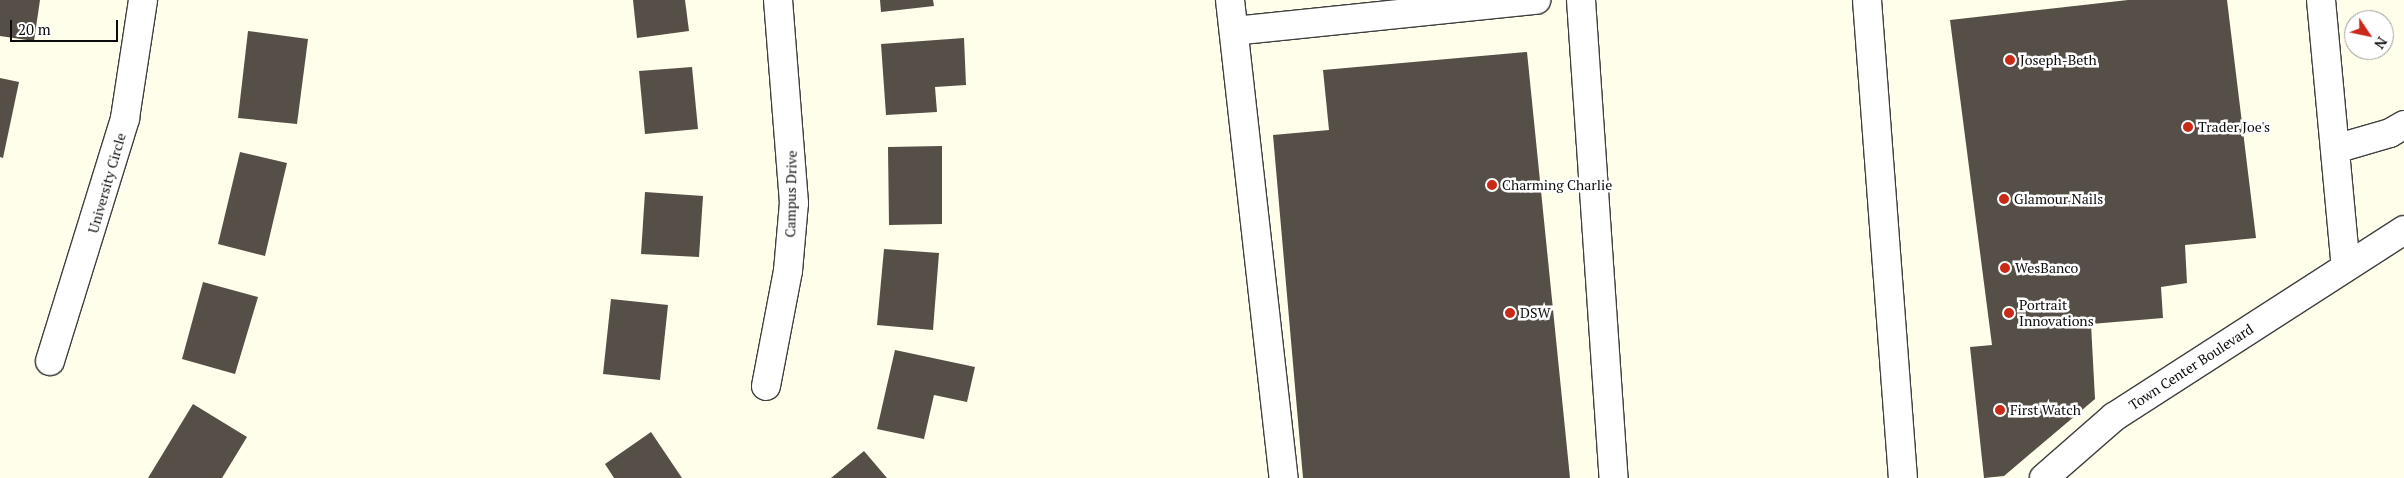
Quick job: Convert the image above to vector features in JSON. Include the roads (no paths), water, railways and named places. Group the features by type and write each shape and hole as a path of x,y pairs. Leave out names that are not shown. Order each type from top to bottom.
{"street":[{"name":"University Circle","path":"50,361 125,118 142,0"},
{"name":"Campus Drive","path":"766,386 788,271 794,203 778,0"},
{"path":"1230,0 1284,478"},
{"path":"1234,31 1414,6 1536,0"},
{"path":"1581,0 1614,478"},
{"path":"1867,0 1903,478"},
{"path":"2321,0 2346,267"},
{"path":"2335,148 2390,133 2404,125"},
{"name":"Town Center Boulevard","path":"2044,478 2114,417 2404,230"}],"place":[{"name":"Joseph-Beth","path":"2010,60"},
{"name":"Trader Joe's","path":"2188,127"},
{"name":"Charming Charlie","path":"1492,185"},
{"name":"Glamour Nails","path":"2004,199"},
{"name":"WesBanco","path":"2005,268"},
{"name":"DSW","path":"1510,313"},
{"name":"Portrait Innovations","path":"2009,313"},
{"name":"First Watch","path":"2000,410"}]}
